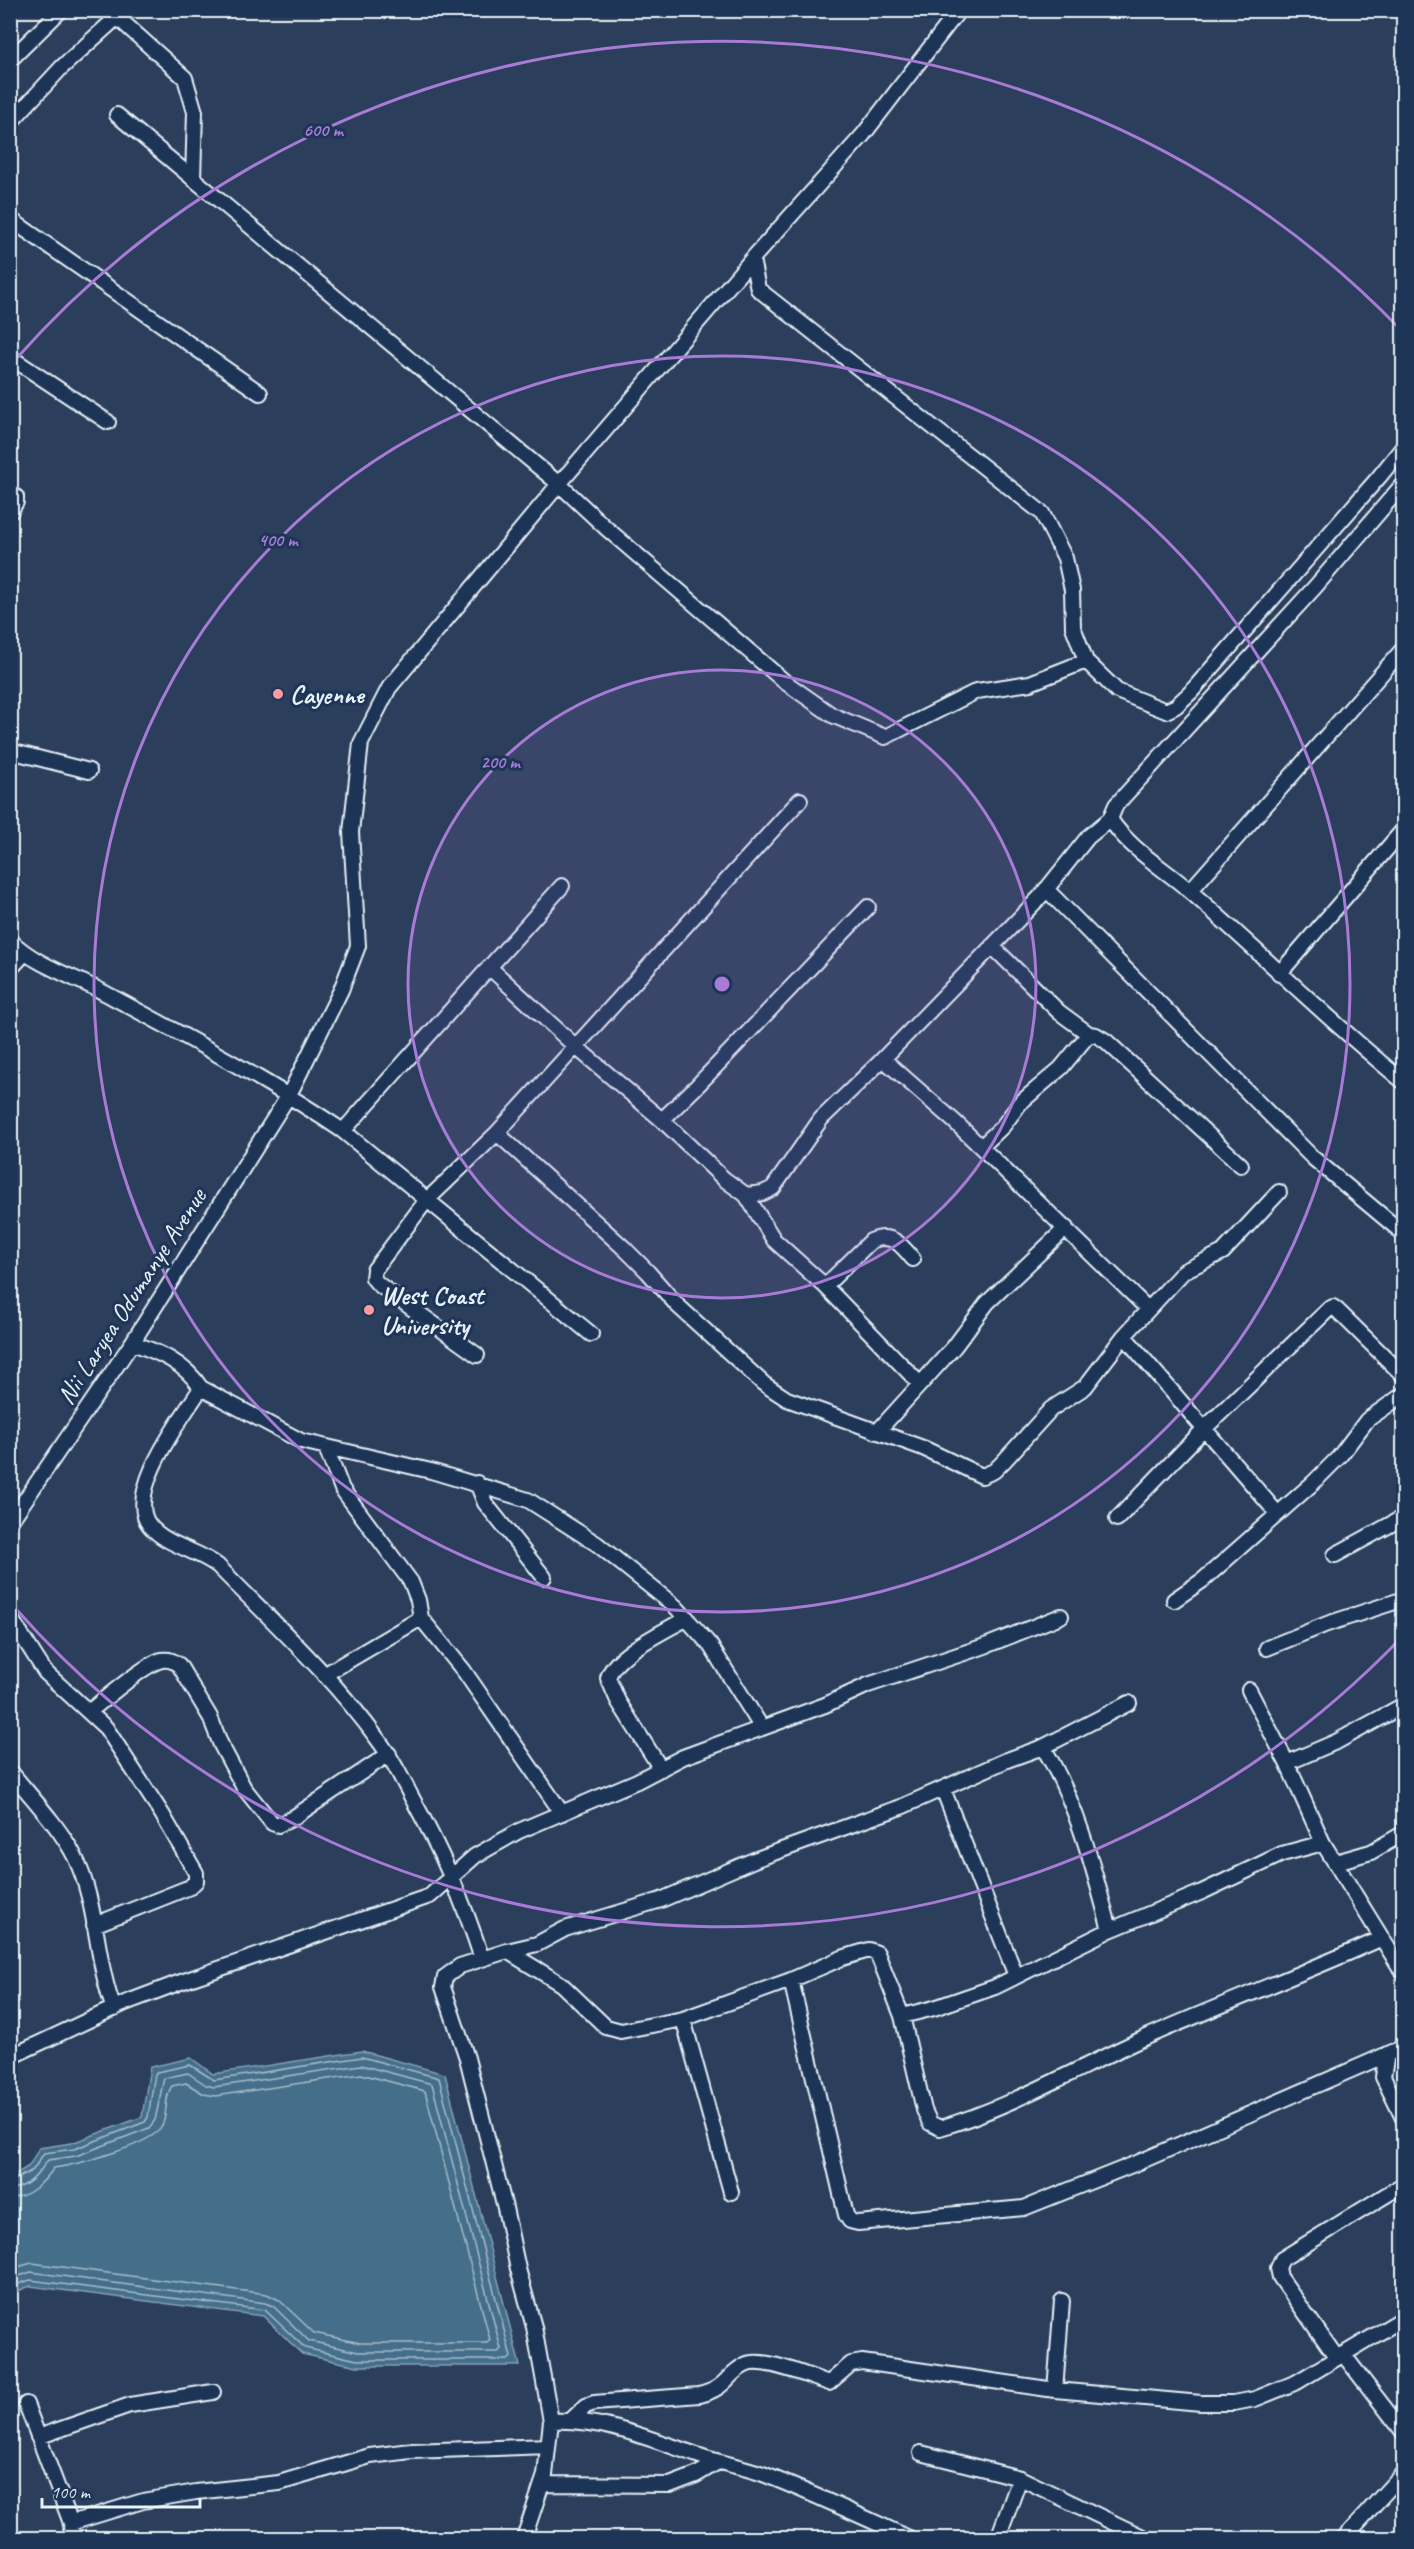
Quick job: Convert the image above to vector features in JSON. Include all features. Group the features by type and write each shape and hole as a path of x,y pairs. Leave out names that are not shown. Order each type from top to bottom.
{"street":[{"path":"12,55 61,10"},
{"name":"Nii Laryea Odumanye Avenue","path":"10,1522 132,1343 289,1095 341,990 357,946 351,831 362,743 389,688 559,484 752,259 863,135 959,10"},
{"path":"10,123 62,67 121,14 185,78 195,112 193,179"},
{"path":"117,115 559,484 606,528 785,682 832,715 885,737 977,691 1030,683 1086,662"},
{"path":"10,219 260,393"},
{"path":"752,259 758,289 1042,513 1065,558 1072,590 1073,627 1086,662 1116,691 1166,711 1176,706 1364,495 1404,446"},
{"path":"10,357 108,422"},
{"path":"746,1195 763,1193 773,1188 821,1119 883,1059 1046,889 1088,837 1110,819 1116,805 1315,587 1404,483"},
{"path":"10,493 16,497 16,502 10,512"},
{"path":"1190,891 1404,648"},
{"path":"10,751 89,771"},
{"path":"477,1355 378,1284 373,1278 374,1270 426,1201 497,1133 800,800"},
{"path":"1110,819 1132,846 1190,891 1279,974 1404,1082"},
{"path":"1279,974 1404,829"},
{"path":"343,1131 562,886"},
{"path":"1046,889 1313,1158 1403,1233"},
{"path":"662,1120 868,907"},
{"path":"10,940 24,954 100,991 289,1095 343,1131 591,1334"},
{"path":"993,946 1059,1012 1089,1034 1106,1041 1241,1165"},
{"path":"10,969 24,954"},
{"path":"489,967 576,1047 662,1120 724,1179 746,1195 774,1240 825,1286 920,1384"},
{"path":"981,1147 1003,1126 1020,1103 1061,1068 1089,1034"},
{"path":"883,1059 935,1103 1148,1309"},
{"path":"497,1133 624,1248 677,1305 764,1384 787,1398 932,1452 982,1476 994,1471 1051,1409 1085,1387 1124,1336 1184,1271 1223,1252 1279,1192"},
{"path":"877,1432 954,1347 987,1303 1066,1228"},
{"path":"825,1286 871,1241 880,1237 890,1238 903,1247 913,1259"},
{"path":"1117,1519 1205,1428 1333,1307 1404,1376"},
{"path":"1124,1336 1277,1513"},
{"path":"132,1343 155,1351 176,1363 189,1373 201,1388 301,1441 431,1471 528,1500 597,1544 657,1590 687,1618 710,1645 762,1728"},
{"path":"201,1388 150,1474 144,1491 145,1516 150,1525 164,1537 207,1557 218,1566 324,1675 389,1754 429,1828 452,1878 482,1959"},
{"path":"1174,1600 1203,1580 1242,1547 1325,1472 1367,1420 1404,1394"},
{"path":"326,1448 342,1489 411,1582 421,1618 464,1671 562,1813"},
{"path":"477,1484 485,1503 544,1577"},
{"path":"1335,1555 1404,1517"},
{"path":"1267,1648 1327,1624 1404,1599"},
{"path":"10,2056 178,1983 430,1896 475,1856 519,1830 562,1813 683,1757 825,1705 868,1685 985,1646 1061,1616"},
{"path":"10,1617 55,1684 106,1728 196,1873 196,1881 190,1887 94,1925"},
{"path":"324,1675 421,1618"},
{"path":"661,1768 618,1701 608,1678 612,1666 624,1656 687,1618"},
{"path":"89,1712 147,1668 160,1660 171,1659 179,1665 204,1707 244,1788 273,1823 278,1825 291,1819 389,1754"},
{"path":"1249,1689 1287,1763 1323,1843 1380,1939 1402,1968"},
{"path":"524,2538 542,2484 551,2421 534,2326 467,2058 443,1987 445,1977 453,1970 482,1959 537,1944 565,1929 661,1900 754,1860 901,1807 1007,1760 1043,1747 1129,1703"},
{"path":"1287,1763 1338,1741 1404,1705"},
{"path":"1043,1747 1068,1799 1093,1862 1110,1930"},
{"path":"10,1771 74,1856 94,1925 105,1986 114,2009"},
{"path":"943,1789 1016,1976"},
{"path":"1336,1862 1371,1852 1404,1833"},
{"path":"902,2016 969,1997 995,1987 1034,1970 1110,1930 1202,1892 1282,1854 1323,1843"},
{"path":"507,1951 575,1994 606,2027 621,2031 683,2019 791,1980 842,1958 869,1950 877,1953 902,2016 924,2110 930,2123 940,2128 998,2108 1144,2038 1310,1971 1380,1939"},
{"path":"791,1980 846,2215 850,2221 858,2223 1024,2208 1137,2163 1404,2047"},
{"path":"683,2019 731,2192"},
{"path":"1387,2054 1383,2077 1404,2120"},
{"path":"1404,2184 1282,2259 1278,2268 1280,2277 1340,2356 1404,2433"},
{"path":"1054,2390 1062,2301"},
{"path":"571,2420 586,2406 594,2403 699,2395 715,2391 746,2364 759,2362 829,2383 851,2364 862,2362 1054,2390 1200,2403 1234,2403 1271,2393 1297,2382 1404,2318"},
{"path":"38,2437 129,2404 213,2392"},
{"path":"26,2404 71,2523 72,2538"},
{"path":"551,2421 571,2420 646,2438 718,2462 760,2473 909,2538"},
{"path":"71,2523 143,2501 196,2492 279,2483 370,2456 411,2451 548,2446"},
{"path":"921,2453 1020,2478 1145,2538"},
{"path":"542,2484 670,2485 718,2462"},
{"path":"1344,2538 1404,2472"},
{"path":"998,2538 1020,2478"}],"water":[{"path":"362,2051 445,2074 520,2366 357,2366 302,2354 263,2316 30,2286 11,2294 11,2177 29,2166 39,2148 72,2143 142,2117 150,2067 191,2058 213,2074"}],"place":[{"name":"Cayenne","path":"278,694"},
{"name":"West Coast University","path":"369,1310"}]}
